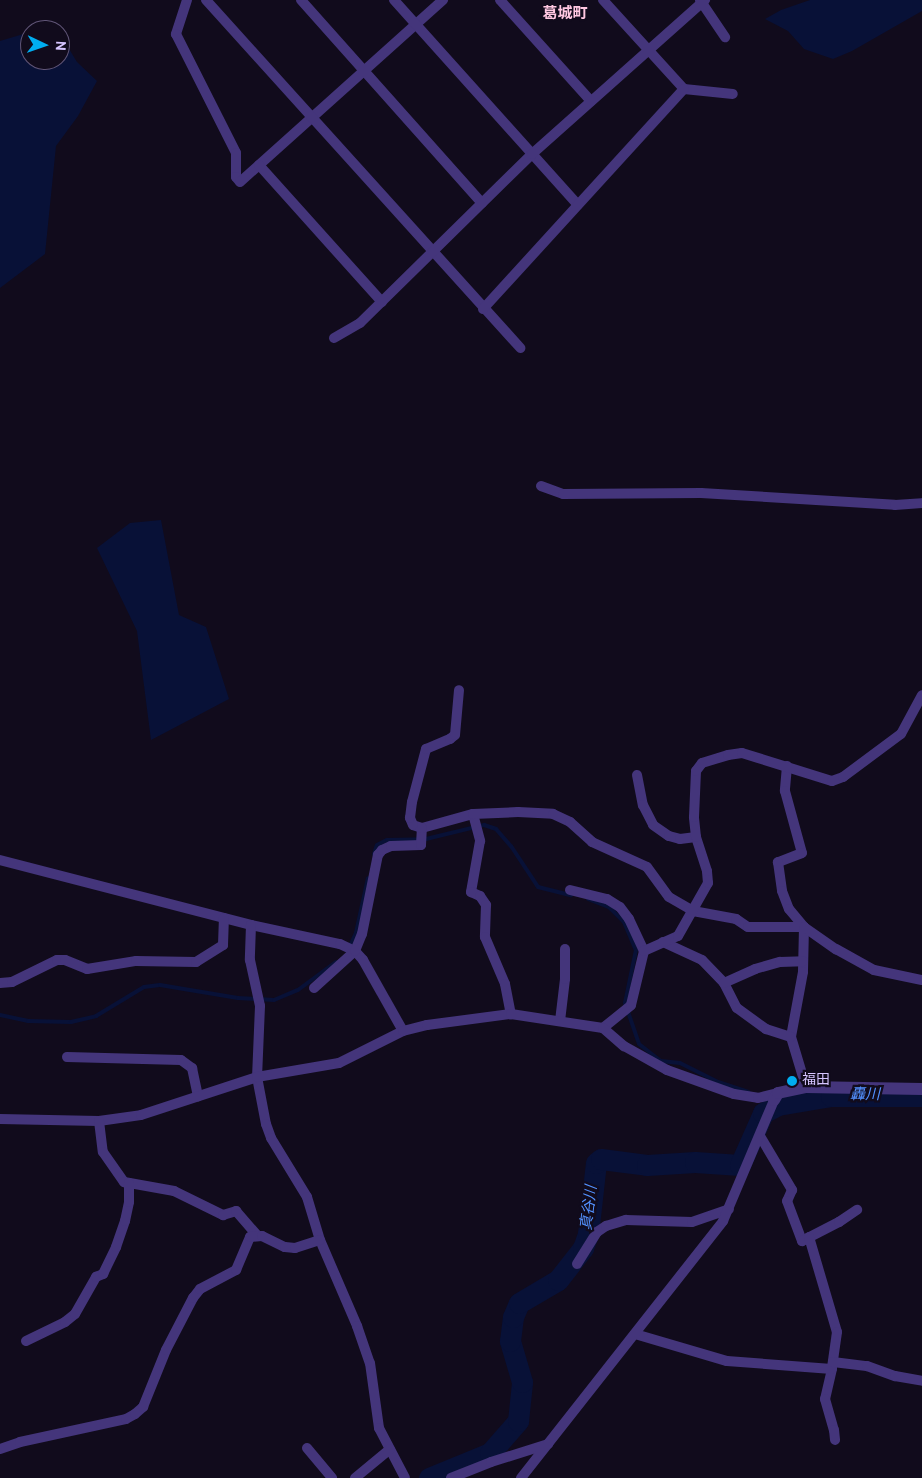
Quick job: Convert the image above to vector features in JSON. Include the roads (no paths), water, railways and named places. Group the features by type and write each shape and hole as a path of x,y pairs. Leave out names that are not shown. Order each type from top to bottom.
{"street":[{"path":"187,0 176,34 236,153 236,176 240,182 443,0"},
{"path":"206,0 520,348"},
{"path":"301,0 482,203"},
{"path":"394,0 578,205"},
{"path":"500,0 591,101"},
{"path":"603,0 684,89 733,94"},
{"path":"334,338 360,323 532,154 703,1 725,36"},
{"path":"483,309 684,89"},
{"path":"259,165 382,302"},
{"path":"541,486 563,494 701,493 895,505 922,502"},
{"path":"459,690 455,735 450,740 426,749 410,818 413,825 422,828 473,814 518,812 553,814 570,822 592,842 647,867 669,897 693,911 736,919 748,927 804,927"},
{"path":"644,951 678,936 708,883 707,871 696,838 696,771 702,763 728,755 742,754 832,781 843,778 901,734 922,695"},
{"path":"787,766 785,791 802,853 778,862 782,891 789,909 804,927 836,949 874,970 922,980"},
{"path":"637,775 643,805 653,825 669,836 680,839 696,838"},
{"path":"473,814 480,840 471,892 480,896 486,905 485,937 505,984 511,1014"},
{"path":"314,988 355,951 362,934 378,855 382,850 391,846 421,845 422,828"},
{"path":"0,860 251,925 340,944 355,951 372,974 403,1031"},
{"path":"570,890 607,899 620,907 629,919 644,951 631,1005 603,1028"},
{"path":"0,983 12,982 56,960 65,960 87,968 136,961 196,962 223,946 224,918"},
{"path":"251,925 250,960 260,1006 257,1077 266,1124 272,1138 307,1198 320,1240 357,1326 370,1363 379,1428 405,1478"},
{"path":"804,927 803,961 791,1037 806,1087"},
{"path":"663,942 702,960 724,983 737,1008 766,1029 791,1037"},
{"path":"560,1021 565,979 565,949"},
{"path":"724,983 755,969 780,962 803,961"},
{"path":"0,1119 99,1121 142,1115 257,1077 339,1063 403,1031 427,1025 511,1014 603,1028 624,1046 667,1070 734,1094 758,1098 776,1096 806,1087 922,1089"},
{"path":"67,1057 181,1060 192,1068 198,1096"},
{"path":"522,1478 723,1221 776,1096"},
{"path":"99,1121 103,1152 124,1182 174,1191 223,1215 236,1212 257,1236 285,1247 295,1248 320,1240"},
{"path":"760,1136 792,1190 787,1201 802,1241 840,1222 857,1210"},
{"path":"26,1341 65,1322 75,1314 96,1277 103,1274 116,1247 125,1221 129,1202 128,1182"},
{"path":"577,1264 596,1232 606,1226 626,1220 692,1222 729,1209"},
{"path":"0,1449 20,1442 126,1419 135,1414 143,1407 166,1350 193,1298 200,1289 236,1270 250,1237 257,1236"},
{"path":"809,1237 837,1332 833,1366 825,1399 835,1440"},
{"path":"635,1334 727,1361 867,1366 894,1376 922,1381"},
{"path":"451,1478 491,1462 548,1444"},
{"path":"307,1448 332,1478"},
{"path":"355,1478 390,1449"}],"water":[{"path":"810,0 922,0 922,11 852,51 833,59 804,49 788,31 765,19 781,10"},
{"path":"20,35 20,70 70,70 70,50 77,62 97,81 78,116 56,146 45,254 0,288 0,41"},
{"path":"161,520 179,615 206,627 229,699 151,740 137,631 97,548 130,523"}],"waterway":[{"path":"374,854 377,845 387,840 426,839 484,825 496,829 511,846 538,887 571,895"},
{"path":"349,948 356,933 368,878"},
{"path":"588,899 609,907 624,922 636,950 625,1003 639,1044 661,1061 680,1063 718,1082 748,1092"},
{"path":"0,1015 28,1021 71,1022 96,1016 144,987 160,985 238,998 274,1000 298,990 336,962"},
{"name":"真谷川","path":"429,1478 490,1453 518,1421 522,1382 510,1341 513,1317 519,1303 558,1280 583,1248 588,1234 596,1163 601,1159 647,1165 695,1162 740,1165 763,1113 778,1105 831,1096 922,1096"}],"place":[{"name":"福田","path":"792,1081"}],"district":[{"name":"葛城町","path":"565,15"}],"water label":[{"name":"轟川","path":"865,1096"}]}
